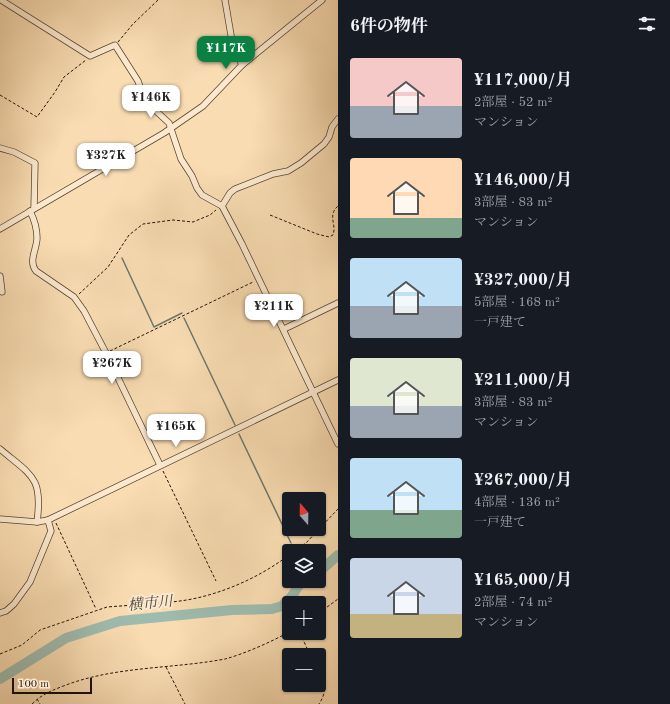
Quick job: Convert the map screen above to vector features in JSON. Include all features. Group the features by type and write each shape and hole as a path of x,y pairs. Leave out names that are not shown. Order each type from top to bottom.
{"street":[{"path":"1,0 90,56 98,54 115,45 138,81 145,101 172,128 181,159 192,176 197,188 202,195 222,206 284,329 338,444"},
{"path":"225,0 232,41 242,65"},
{"path":"0,229 172,128 203,106 242,65 322,0"},
{"path":"222,206 230,193 235,189 273,174 288,171 301,163 324,144 329,137 332,127 338,119"},
{"path":"0,148 14,152 35,163 32,209 37,243 32,261 33,267 36,271 74,297 84,311 160,465"},
{"path":"0,276 2,292"},
{"path":"284,329 338,303"},
{"path":"0,519 37,522 50,519 338,380"},
{"path":"0,449 33,477 38,488 40,503 37,522"},
{"path":"0,613 14,604 30,582 51,532 50,519"}],"path":[{"path":"115,45 132,24 157,0"},
{"path":"0,95 36,117 56,92 64,77 90,56"},
{"path":"74,297 108,267 129,235 143,224 173,220 193,222 210,215 222,206"},
{"path":"270,215 329,238 334,235 335,231 332,216 333,212 338,206"},
{"path":"106,353 259,279"},
{"path":"160,465 216,581"},
{"path":"326,522 338,509"},
{"path":"50,519 97,610"},
{"path":"303,544 312,536"},
{"path":"0,654 22,646 40,630 97,610 107,607 181,600 201,596 232,586 261,573 282,560"},
{"path":"326,608 338,599"},
{"path":"32,704 48,692 80,680 113,672 194,664 226,658 282,636"},
{"path":"166,666 185,704"},
{"path":"320,704 324,692"},
{"path":"37,699 40,704"}],"waterway":[{"path":"122,258 154,327 182,313"},
{"path":"184,318 235,425"},
{"path":"239,434 291,543"},
{"name":"横市川","path":"326,566 338,555"},
{"name":"横市川","path":"0,679 66,638 120,621 232,610 272,609 282,606 292,596 297,588"}]}
